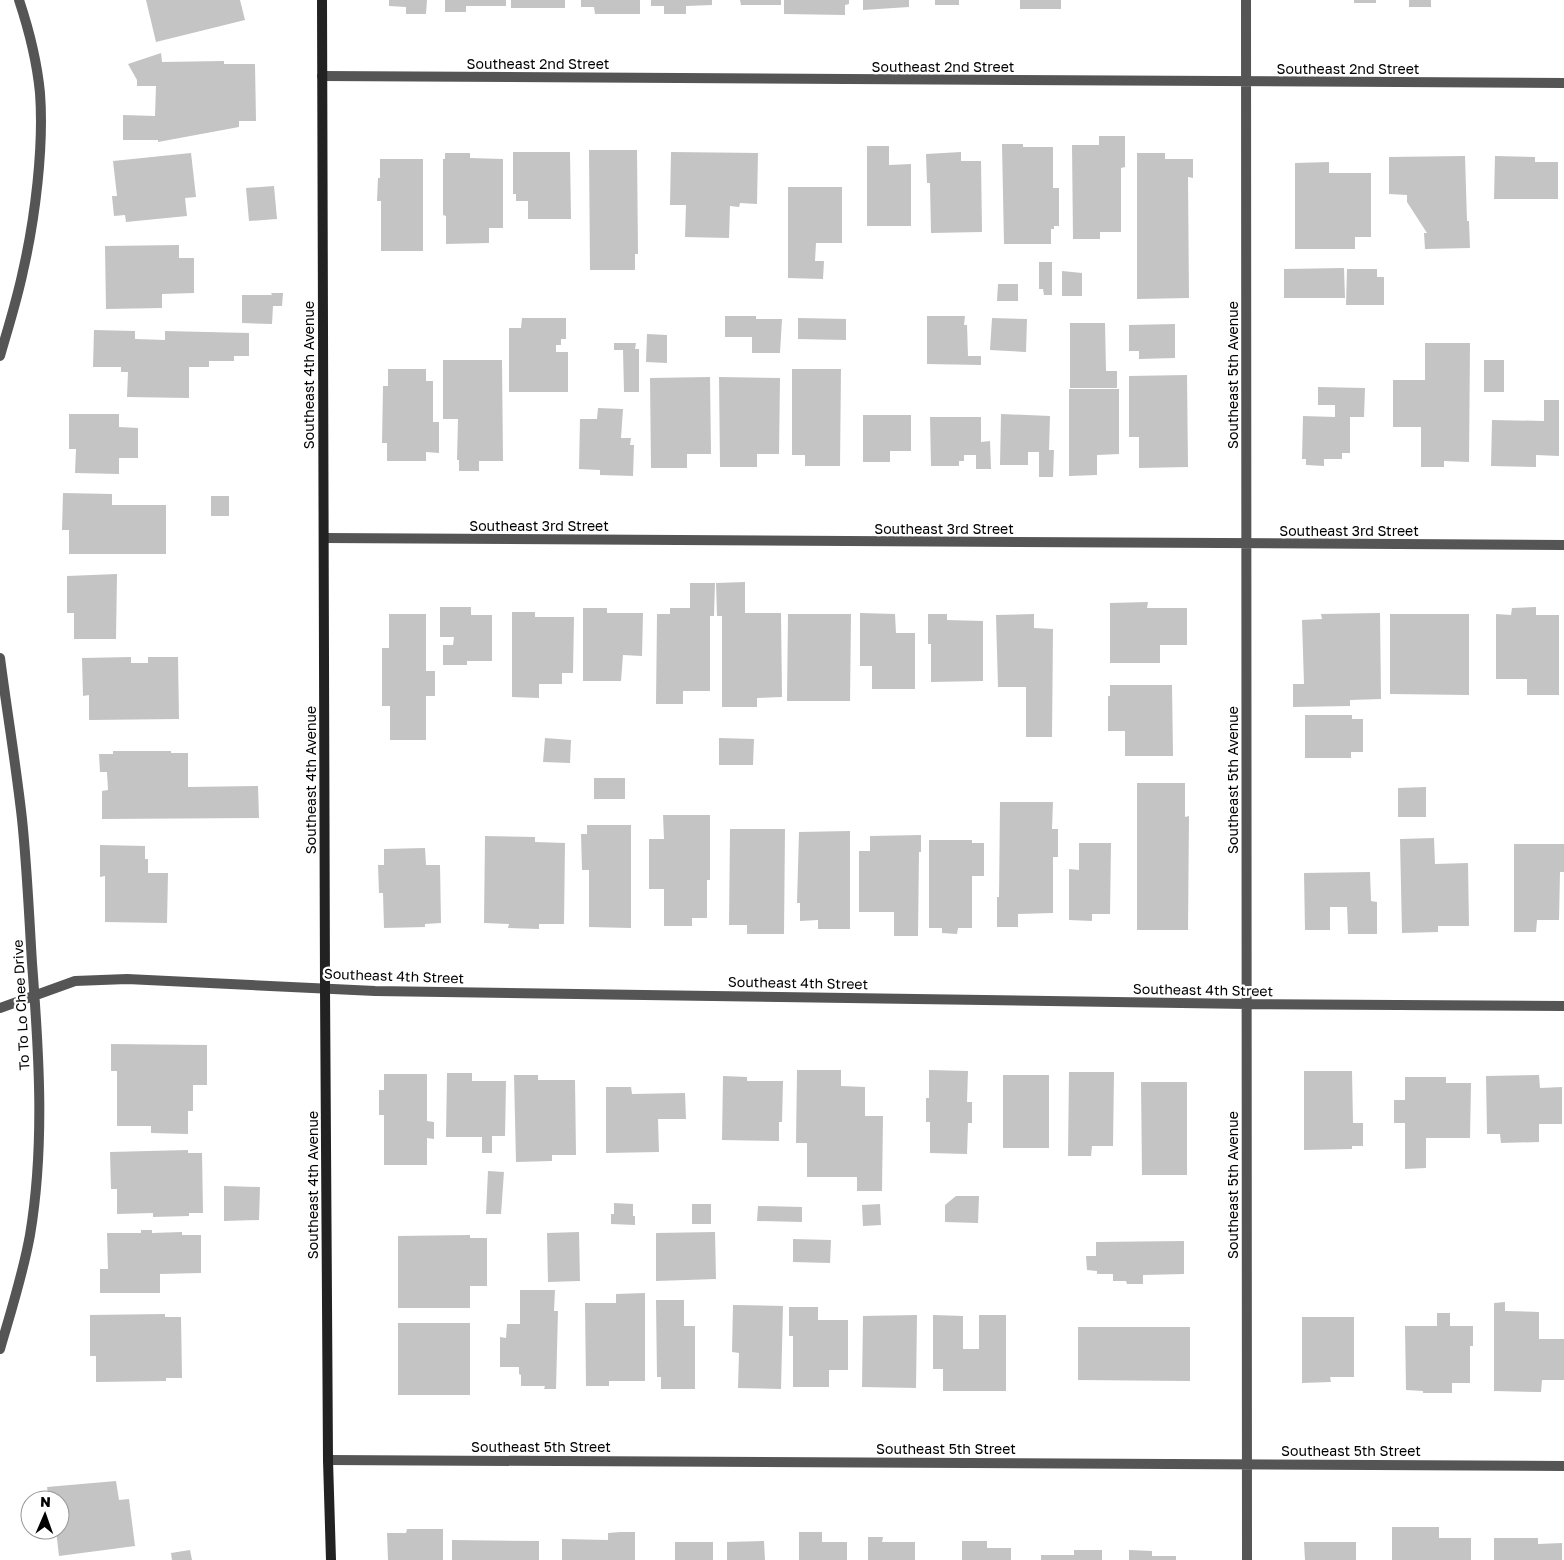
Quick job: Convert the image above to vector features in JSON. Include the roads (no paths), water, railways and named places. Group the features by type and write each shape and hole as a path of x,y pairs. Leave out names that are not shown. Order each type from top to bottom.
{"main road":[{"name":"Southeast 4th Avenue","path":"322,0 328,1460 331,1560"}],"street":[{"path":"0,356 14,308 28,245 38,178 40,150 40,94 37,70 25,16 19,0"},
{"name":"Southeast 5th Avenue","path":"1246,0 1247,1560"},
{"name":"Southeast 2nd Street","path":"322,76 1564,83"},
{"name":"Southeast 3rd Street","path":"324,538 1564,545"},
{"name":"To To Lo Chee Drive","path":"0,658 22,818 35,994 39,1107 33,1208 24,1264 0,1349"},
{"name":"Southeast 4th Street","path":"0,1008 75,981 127,979 394,991 1247,1004 1564,1006"},
{"name":"Southeast 5th Street","path":"328,1460 1564,1466"}]}
